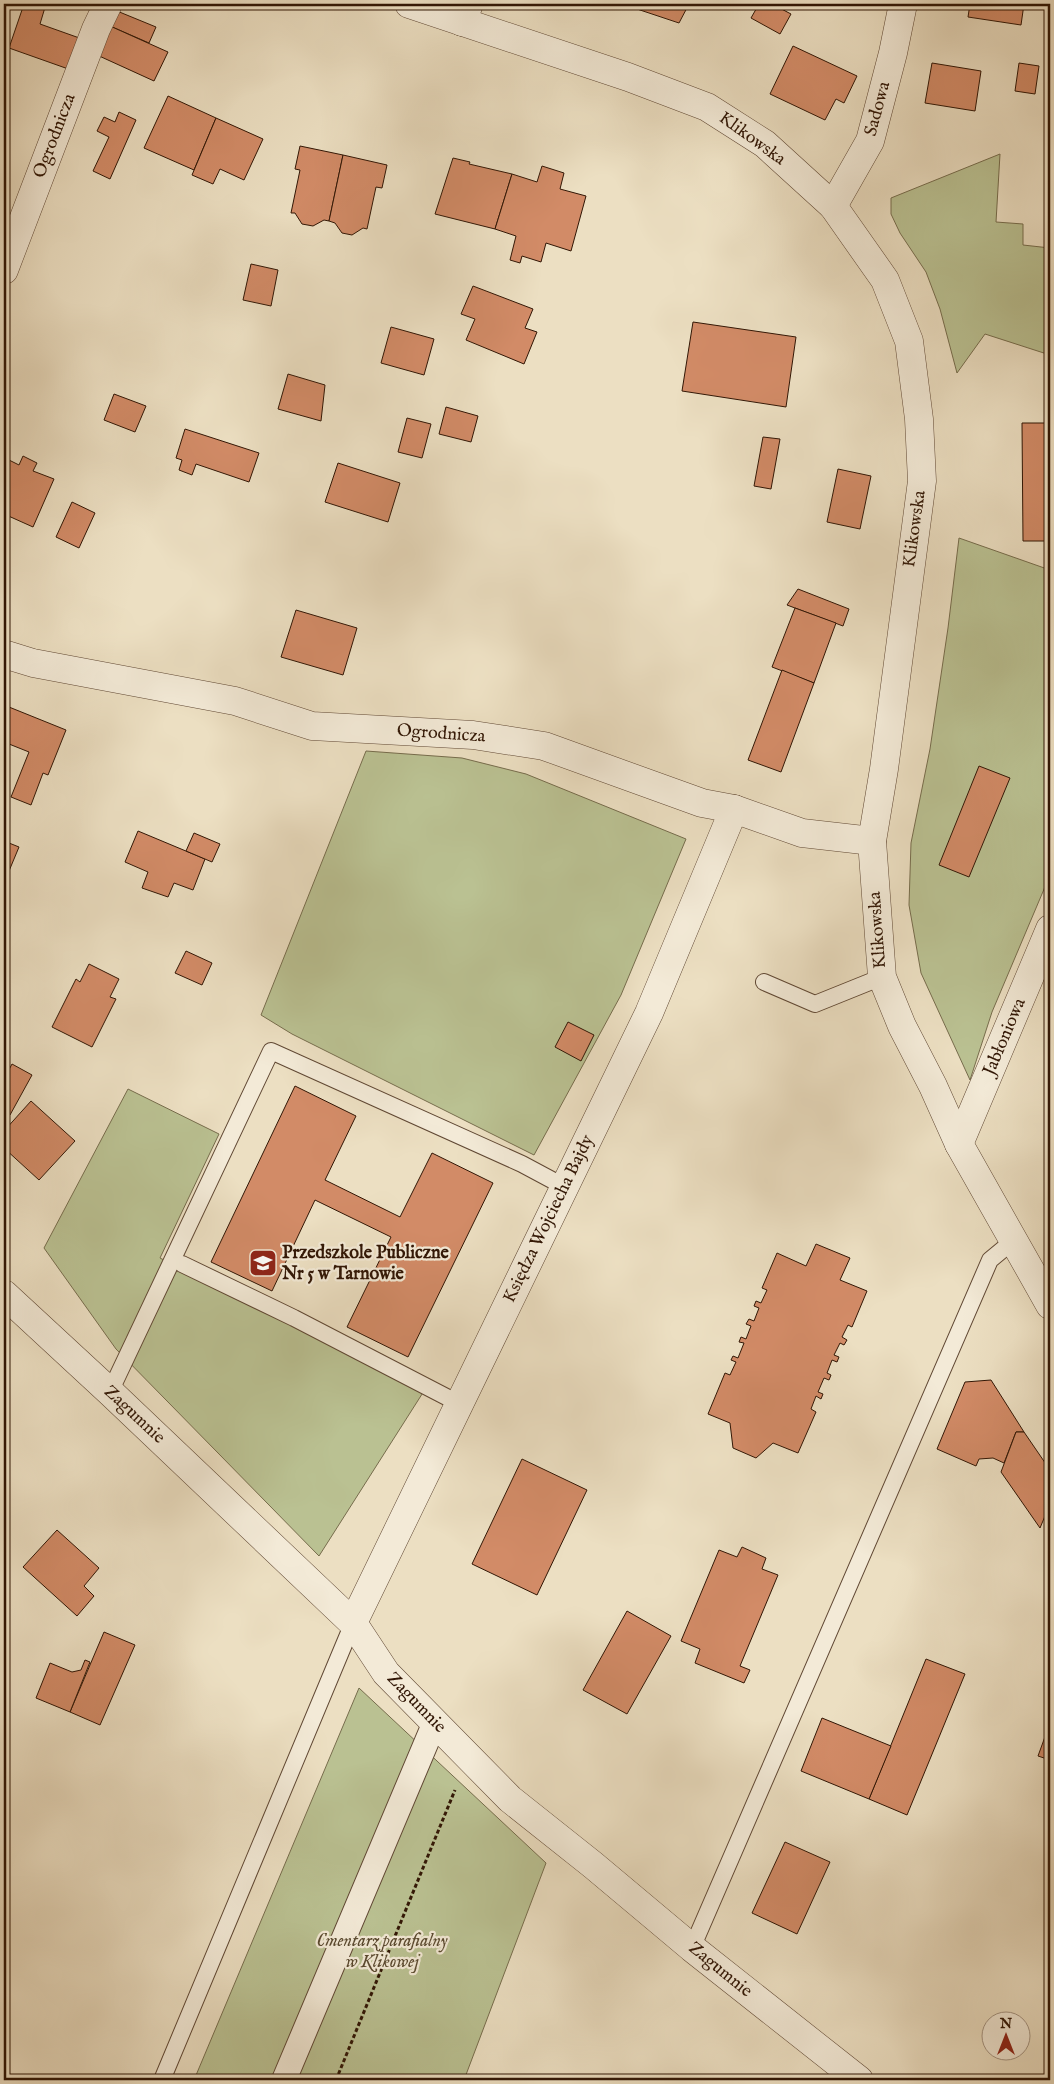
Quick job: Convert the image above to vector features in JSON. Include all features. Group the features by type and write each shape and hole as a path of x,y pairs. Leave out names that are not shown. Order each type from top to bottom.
{"street":[{"name":"Ogrodnicza","path":"4,270 96,28 108,4"},
{"name":"Klikowska","path":"409,4 466,13 707,107 765,144 833,206 885,280 909,341 919,419 922,481 884,769 872,841 882,978 902,1026 933,1086 959,1144 1050,1305"},
{"name":"Sadowa","path":"833,206 870,141 894,53 904,4"},
{"name":"Ogrodnicza","path":"4,654 33,663 236,701 312,726 473,735 544,746 702,803 734,809 802,833 872,841"},
{"name":"Księdza Wojciecha Bajdy","path":"353,1622 649,1014 734,809"},
{"name":"Jabłoniowa","path":"959,1144 1050,929"},
{"name":"Zagumnie","path":"4,1294 353,1622 386,1673 510,1799 593,1865 692,1948 859,2080"},
{"path":"284,2080 435,1722"}],"lane":[{"path":"764,982 815,1004 882,978"},
{"path":"110,1392 271,1051 522,1164 565,1186"},
{"path":"692,1948 990,1260 1013,1241"},
{"path":"182,1264 294,1318 460,1404"},
{"path":"162,2080 353,1622"}],"path":[{"path":"336,2080 455,1790"}],"green space":[{"path":"1000,154 996,222 1023,224 1023,245 1050,248 1050,355 985,334 957,373 940,309 926,272 900,233 891,214 891,198"},
{"path":"959,538 1050,570 1050,875 992,1012 970,1080 921,973 909,905 911,843 930,749"},
{"path":"366,751 462,758 526,774 686,839 621,995 534,1155 292,1034 261,1015"},
{"path":"128,1089 219,1134 160,1258 424,1391 319,1556 116,1349 44,1248"},
{"name":"Cmentarz parafialny w Klikowej","path":"359,1688 546,1863 464,2080 194,2080"}],"building":[{"path":"24,4 46,4 40,24 85,40 74,71 9,48"},
{"path":"622,4 689,4 679,23"},
{"path":"759,4 772,4 791,14 780,34 751,18"},
{"path":"970,4 1024,4 1021,25 968,17"},
{"path":"117,11 156,27 149,43 110,26"},
{"path":"110,26 168,52 154,81 97,55"},
{"path":"793,46 857,76 844,103 836,99 825,120 770,94"},
{"path":"932,63 981,71 975,111 925,103"},
{"path":"1019,63 1039,66 1035,94 1015,91"},
{"path":"168,96 216,118 194,170 144,148"},
{"path":"119,112 136,120 110,179 93,171 109,137 97,131 104,117 115,122"},
{"path":"216,118 263,139 244,180 220,169 213,184 192,175"},
{"path":"300,146 343,155 329,221 324,220 313,226 302,224 295,213 291,213 300,170 295,169"},
{"path":"343,155 387,165 382,188 376,187 367,229 363,228 352,235 342,233 335,223 329,221"},
{"path":"453,158 470,162 469,164 512,174 495,229 435,214"},
{"path":"542,166 564,173 560,189 586,196 571,251 546,243 541,262 522,256 520,263 510,260 516,236 495,229 512,174 537,182"},
{"path":"251,264 278,270 271,306 243,300"},
{"path":"473,286 533,309 525,328 537,332 524,364 466,340 475,319 461,314"},
{"path":"693,322 796,337 786,407 682,391"},
{"path":"391,327 434,339 424,375 381,363"},
{"path":"288,374 325,385 321,421 278,409"},
{"path":"114,394 146,406 135,432 104,420"},
{"path":"446,407 478,416 471,442 439,434"},
{"path":"407,418 431,424 422,458 398,452"},
{"path":"1022,423 1050,423 1050,541 1023,541"},
{"path":"185,429 259,453 249,482 196,464 192,475 179,470 182,460 176,458"},
{"path":"763,437 780,439 771,489 754,486"},
{"path":"23,456 37,463 33,471 54,479 33,527 4,514 4,461 5,458 19,465"},
{"path":"338,463 400,483 388,522 325,502"},
{"path":"838,469 871,476 860,529 827,522"},
{"path":"72,502 95,513 79,548 56,537"},
{"path":"798,589 849,609 843,626 787,605"},
{"path":"795,608 836,623 814,683 772,667"},
{"path":"296,610 357,628 343,675 281,657"},
{"path":"782,670 814,683 781,772 748,760"},
{"path":"4,705 66,730 48,775 43,773 31,805 11,797 29,752 4,742"},
{"path":"979,766 1010,778 969,877 939,865"},
{"path":"138,831 205,859 193,890 174,883 168,897 142,888 148,872 125,862"},
{"path":"194,833 220,844 212,862 186,851"},
{"path":"4,841 19,847 4,883"},
{"path":"186,951 212,963 202,985 175,973"},
{"path":"89,964 119,979 110,997 116,999 92,1047 52,1027 76,979 80,982"},
{"path":"568,1022 594,1035 581,1061 555,1047"},
{"path":"12,1064 32,1075 10,1115 4,1111 4,1079"},
{"path":"295,1086 356,1116 325,1180 400,1217 432,1153 493,1183 408,1357 347,1327 391,1237 315,1200 272,1291 211,1262"},
{"path":"31,1101 75,1141 39,1180 4,1148 4,1131"},
{"path":"816,1244 850,1258 840,1280 867,1291 852,1327 848,1325 842,1337 847,1340 844,1345 840,1343 834,1355 839,1357 837,1362 832,1360 827,1373 831,1375 829,1380 824,1378 818,1392 823,1394 821,1399 816,1396 811,1409 816,1412 798,1453 773,1443 756,1458 733,1448 730,1423 708,1414 725,1373 730,1375 736,1362 731,1360 733,1356 738,1358 744,1343 739,1342 741,1337 746,1339 751,1326 746,1324 749,1319 754,1321 759,1308 754,1306 756,1301 761,1303 767,1290 762,1288 777,1253 806,1266"},
{"path":"991,1380 1024,1432 1016,1432 1004,1463 993,1458 979,1459 976,1466 937,1449 965,1382"},
{"path":"1016,1432 1024,1432 1050,1470 1050,1504 1040,1528 1001,1472"},
{"path":"522,1459 587,1490 537,1595 472,1564"},
{"path":"57,1530 99,1568 84,1586 94,1596 77,1616 23,1567"},
{"path":"742,1547 766,1558 762,1569 778,1575 740,1666 750,1670 744,1683 695,1663 700,1649 681,1641 719,1550 737,1557"},
{"path":"627,1611 671,1636 627,1714 583,1690"},
{"path":"104,1632 135,1645 100,1725 70,1712"},
{"path":"926,1659 965,1674 907,1815 869,1799"},
{"path":"85,1660 90,1662 70,1712 36,1698 50,1663 72,1672 81,1670"},
{"path":"822,1718 891,1746 869,1799 801,1771"},
{"path":"1050,1723 1050,1760 1038,1756"},
{"path":"785,1842 830,1862 797,1934 752,1913"},
{"path":"1047,2072 1050,2073 1050,2080 1044,2080"}],"place":[{"name":"Przedszkole Publiczne Nr 5 w Tarnowie","path":"263,1263"}]}
